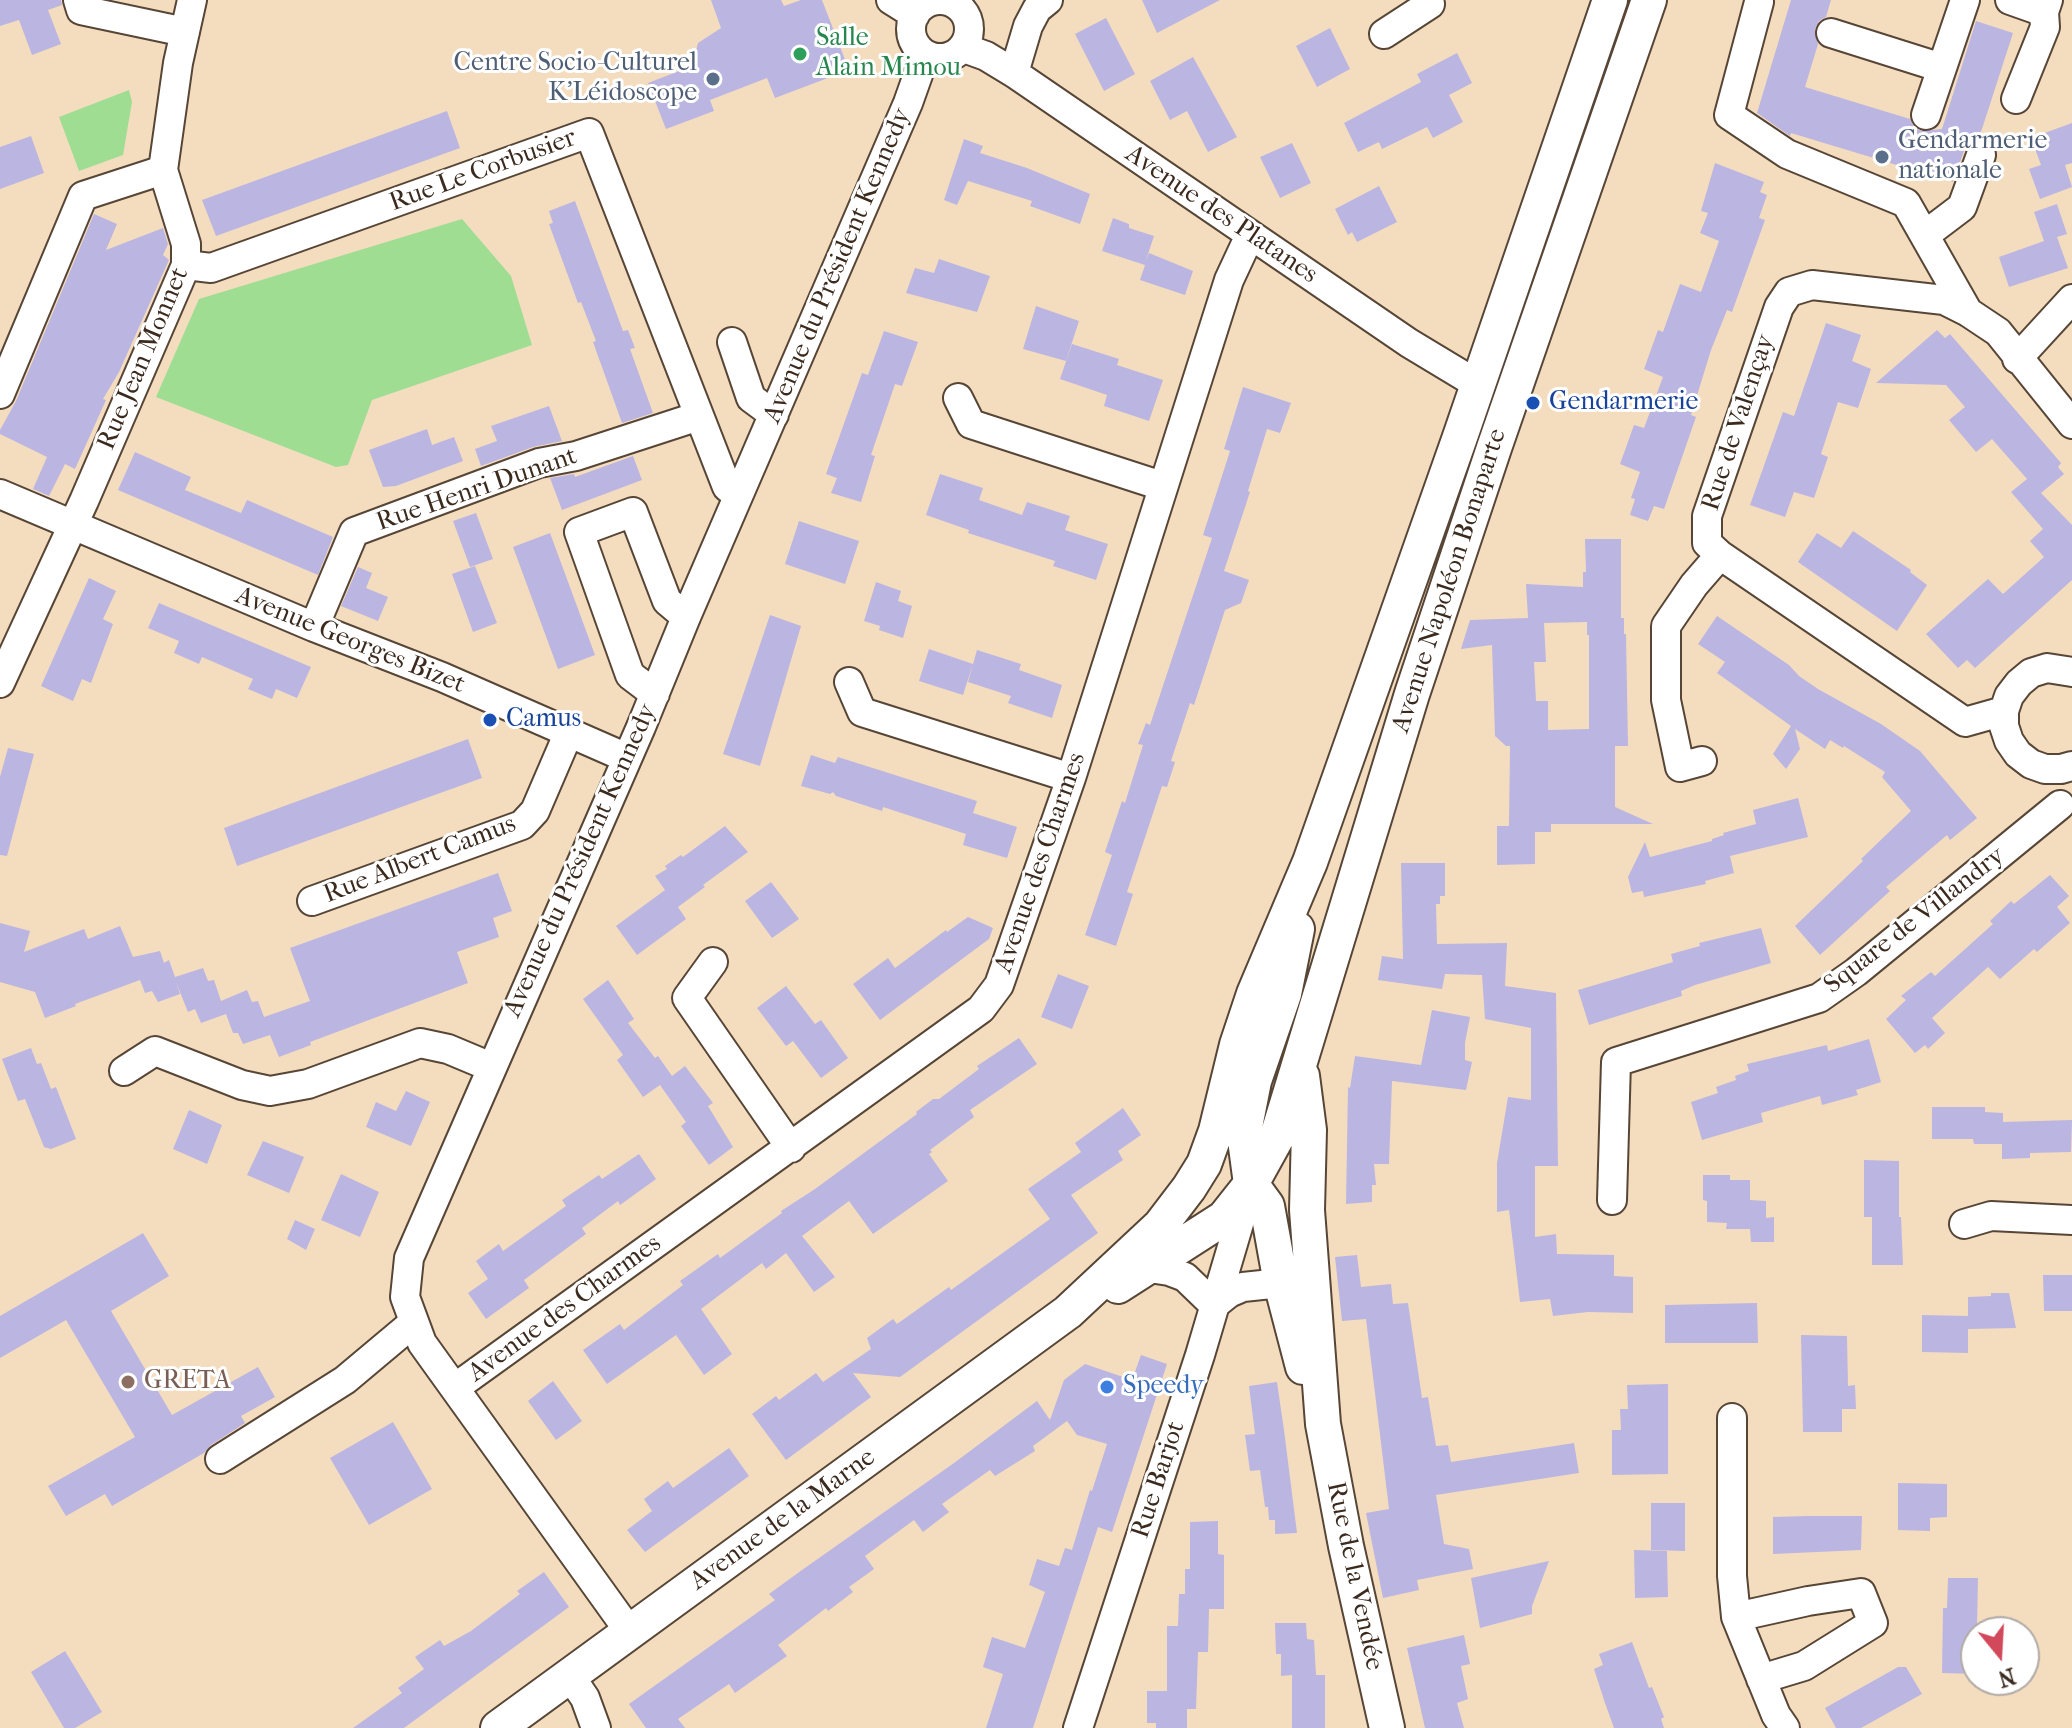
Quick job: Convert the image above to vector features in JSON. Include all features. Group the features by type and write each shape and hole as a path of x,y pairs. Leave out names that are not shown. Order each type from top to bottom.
{"main road":[{"name":"Avenue Napoléon Bonaparte","path":"1204,1164 1223,1110 1237,1045 1254,994 1310,862 1610,0"},
{"name":"Avenue Napoléon Bonaparte","path":"1253,1170 1277,1137 1301,1067 1412,694 1649,0"},
{"name":"Avenue Napoléon Bonaparte","path":"1253,1170 1244,1132 1246,1113 1284,994 1310,862"},
{"name":"Rue de la Vendée","path":"1297,1286 1307,1210 1310,1151 1301,1067"},
{"path":"1204,1164 1278,1175 1307,1210"},
{"name":"Avenue de la Marne","path":"498,1728 1068,1312 1160,1226 1204,1164"},
{"name":"Rue de la Vendée","path":"1253,1170 1297,1286 1346,1546 1387,1728"},
{"name":"Avenue de la Marne","path":"1068,1312 1149,1268 1224,1218 1253,1170"}],"street":[{"path":"78,0 81,10 185,32"},
{"name":"Rue Jean Monnet","path":"0,683 186,265 186,244 163,170 192,0"},
{"path":"1014,73 1028,26 1037,9 1048,0"},
{"path":"1384,34 1430,4 1428,0"},
{"path":"1926,115 1965,0"},
{"path":"2010,0 2046,6 2045,27 2016,99"},
{"path":"949,1 957,5 968,19 969,36 964,48 943,59 925,55 913,40 903,7 949,1"},
{"path":"1757,1 1729,115 1787,154 1906,203 1968,312"},
{"path":"1831,33 1942,68"},
{"name":"Avenue des Platanes","path":"964,48 986,56 1014,73 1409,343 1477,384"},
{"name":"Avenue du Président Kennedy","path":"629,1631 422,1343 405,1297 409,1258 655,694 908,103 925,55"},
{"name":"Rue Le Corbusier","path":"186,265 211,268 589,133 727,487 738,495"},
{"path":"1925,235 1962,207 1981,155"},
{"path":"0,394 83,196 163,170"},
{"name":"Avenue des Charmes","path":"456,1387 981,1009 999,985 1071,778 1229,280 1250,235"},
{"name":"Rue de Valençay","path":"1720,555 1707,543 1707,516 1770,327 1789,292 1812,285 1944,300 1998,332 2072,424"},
{"path":"2017,359 2072,299"},
{"path":"732,342 751,398 774,415"},
{"path":"958,398 971,424 1162,486"},
{"name":"Rue Henri Dunant","path":"314,627 354,532 539,463 576,456 699,416"},
{"name":"Avenue Georges Bizet","path":"0,494 314,627 442,677 627,758"},
{"path":"655,694 630,675 579,532 633,512 667,601 686,617"},
{"path":"1702,761 1680,767 1666,700 1666,626 1694,585 1720,555 1965,722 2004,711"},
{"path":"2066,812 2066,768 2045,769 2031,764 2018,754 2004,726 2004,711 2009,696 2031,673 2047,668 2072,672"},
{"path":"849,682 862,712 1071,778"},
{"name":"Rue Albert Camus","path":"312,901 522,825 535,811 569,732"},
{"name":"Square de Villandry","path":"1612,1200 1616,1062 1819,998 2066,812"},
{"path":"713,962 687,998 791,1148"},
{"path":"124,1071 155,1051 242,1085 270,1091 308,1084 420,1043 448,1049 491,1067"},
{"name":"Rue Barjot","path":"1078,1728 1200,1355 1253,1170"},
{"path":"1964,1224 1991,1216 2072,1220"},
{"path":"1149,1268 1185,1277 1214,1305 1243,1287 1297,1286"},
{"path":"220,1459 345,1380 413,1323"},
{"path":"1732,1418 1732,1576 1736,1617 1776,1715 1785,1728"},
{"path":"1736,1617 1861,1593 1873,1623 1804,1666 1761,1679"},
{"path":"570,1676 585,1698 596,1728"}],"green space":[{"path":"129,90 132,102 123,155 79,171 59,117"},
{"path":"462,219 511,276 532,345 372,400 348,465 336,467 156,397 199,299"}],"building":[{"path":"0,0 61,0 62,5 48,10 61,44 32,55 19,20 0,26"},
{"path":"711,0 781,0 784,6 801,0 822,0 849,70 775,98 767,78 710,100 714,111 666,129 648,83 692,66 698,43 721,28"},
{"path":"1142,0 1220,0 1157,33"},
{"path":"1791,0 1831,0 1826,17 1819,21 1815,29 1818,44 1805,87 1910,119 1914,127 1921,131 1942,129 1976,21 2013,33 1982,129 1977,139 1973,138 1965,148 1953,182 1791,133 1790,136 1757,113"},
{"path":"1106,18 1135,74 1104,91 1075,34"},
{"path":"1330,28 1350,69 1317,87 1296,46"},
{"path":"1457,53 1472,83 1449,95 1463,122 1433,138 1427,127 1382,149 1379,142 1358,152 1344,123 1421,82 1417,74"},
{"path":"1193,57 1237,137 1208,152 1187,111 1170,120 1150,81"},
{"path":"447,111 460,148 216,236 202,200"},
{"path":"2072,123 2072,163 2065,165 2072,187 2040,199 2029,169 2041,165 2031,138"},
{"path":"31,136 44,173 0,189 0,147"},
{"path":"964,139 983,146 980,153 1090,194 1080,224 1030,206 1032,201 968,181 957,205 944,200"},
{"path":"1292,143 1311,183 1280,198 1260,157"},
{"path":"1715,163 1764,182 1760,192 1767,195 1759,218 1765,220 1732,312 1727,310 1711,350 1691,415 1696,417 1664,509 1654,506 1648,521 1630,515 1635,499 1631,498 1640,472 1620,464 1634,425 1644,428 1663,377 1644,369 1658,330 1663,332 1680,284 1701,292 1719,241 1700,233 1708,213 1701,211"},
{"path":"1379,186 1397,222 1357,242 1352,232 1348,235 1335,209"},
{"path":"575,201 623,331 628,330 635,348 630,349 653,413 622,423 593,342 596,341 581,302 578,303 549,224 553,223 549,211"},
{"path":"2057,204 2067,234 2057,237 2068,268 2009,287 1999,257 2044,241 2034,212"},
{"path":"94,214 117,224 106,250 163,228 168,244 163,255 169,260 119,372 103,399 106,400 75,469 65,464 49,496 33,489 47,457 0,434 0,430 16,401"},
{"path":"1113,218 1129,224 1129,228 1154,236 1145,263 1149,253 1193,271 1185,295 1140,280 1145,265 1102,251"},
{"path":"939,259 990,276 977,312 906,293 915,268 934,273"},
{"path":"1036,306 1079,321 1066,361 1023,349"},
{"path":"1826,323 1861,335 1852,361 1871,369 1858,408 1838,402 1821,454 1828,457 1814,498 1794,492 1785,517 1750,505 1783,412 1794,416"},
{"path":"1937,330 1945,338 1950,334 2061,463 2058,467 2064,474 2041,493 2072,525 2072,580 1975,668 1967,660 1958,668 1926,634 1988,579 2003,594 2044,557 2030,541 2043,529 2011,492 2027,479 1992,439 1976,452 1949,420 1965,407 1946,385 1876,383"},
{"path":"884,331 918,342 902,386 895,384 871,455 875,456 861,502 831,493 837,478 826,474 862,373 868,375"},
{"path":"1072,344 1119,359 1117,365 1163,380 1149,421 1104,406 1107,395 1060,379"},
{"path":"1243,387 1291,403 1280,433 1267,429 1224,571 1249,580 1241,603 1225,610 1194,705 1190,703 1171,761 1175,762 1167,787 1162,786 1127,892 1133,894 1116,946 1085,935 1112,855 1105,852 1122,801 1125,803 1143,745 1138,744 1146,723 1150,725 1212,538 1203,535 1230,451 1224,449"},
{"path":"549,406 562,441 533,447 481,466 475,449 497,441 491,426"},
{"path":"427,429 432,445 454,437 463,461 396,486 383,487 369,450"},
{"path":"135,452 191,477 185,490 241,513 247,500 333,537 318,575 118,490"},
{"path":"633,456 642,480 562,510 550,478 574,474 575,477"},
{"path":"940,474 983,488 979,500 1022,515 1027,502 1070,516 1065,530 1108,544 1096,580 1053,566 1055,561 968,533 969,530 926,515"},
{"path":"476,513 493,559 470,567 453,521"},
{"path":"799,521 859,541 845,584 785,564"},
{"path":"1853,531 1911,570 1927,585 1897,631 1798,562 1817,533 1841,548"},
{"path":"550,533 595,655 558,669 513,547"},
{"path":"1585,539 1621,539 1621,618 1624,618 1626,634 1628,746 1615,746 1615,807 1653,824 1551,824 1551,832 1535,832 1535,864 1497,865 1497,826 1509,826 1510,746 1495,736 1492,645 1461,649 1470,620 1528,618 1526,584 1583,587 1583,572 1586,572","holes":["1587,622 1589,729 1548,730 1548,701 1536,701 1534,662 1546,662 1544,623"]},
{"path":"475,566 497,623 473,632 452,574"},
{"path":"358,567 372,573 366,588 388,597 378,621 341,606"},
{"path":"89,578 116,591 103,619 113,624 91,683 82,679 73,701 41,686"},
{"path":"876,582 901,591 898,601 912,606 903,638 864,621"},
{"path":"159,603 311,667 297,698 276,689 272,699 248,689 253,679 202,657 199,664 174,653 179,641 148,628"},
{"path":"770,615 801,626 760,766 723,754"},
{"path":"1717,616 1789,665 1818,689 1881,724 1920,751 1977,818 1950,840 1947,835 1886,887 1890,891 1820,955 1795,926 1911,811 1882,777 1885,772 1830,740 1825,749 1795,729 1800,749 1786,769 1773,754 1791,726 1717,673 1725,662 1698,644"},
{"path":"929,649 973,664 963,695 919,681"},
{"path":"977,650 1021,664 1019,670 1062,685 1052,718 1008,703 1011,696 968,682"},
{"path":"468,739 482,778 237,866 224,828"},
{"path":"8,748 34,754 7,856 0,855 0,777"},
{"path":"811,755 835,763 838,757 977,801 973,813 1017,827 1007,858 963,845 966,834 883,807 882,811 836,796 833,792 830,794 801,786"},
{"path":"1798,798 1808,837 1730,856 1734,873 1705,881 1706,884 1644,897 1643,891 1632,893 1628,877 1645,842 1650,857 1712,841 1723,833 1756,824 1753,810"},
{"path":"725,826 748,852 678,907 686,919 637,955 616,926 665,890 655,876 667,869 665,866 681,855 683,857"},
{"path":"1401,863 1445,863 1445,896 1440,896 1440,904 1436,904 1437,944 1507,943 1505,986 1556,993 1558,1166 1535,1166 1535,1237 1556,1234 1557,1254 1614,1255 1614,1276 1633,1277 1633,1313 1588,1312 1553,1316 1550,1299 1520,1302 1509,1210 1497,1212 1497,1163 1508,1097 1531,1100 1531,1028 1485,1019 1482,975 1445,974 1442,989 1378,980 1382,956 1403,959"},
{"path":"498,873 512,911 493,918 499,937 457,952 468,983 310,1042 311,1045 279,1057 270,1035 243,1044 238,1033 233,1033 226,1014 201,1023 195,1009 188,1012 176,982 180,994 158,1002 152,991 145,993 140,980 45,1018 35,992 0,982 0,923 30,931 24,952 84,929 88,939 120,926 133,957 160,951 164,963 169,960 175,977 203,968 208,981 214,980 221,1001 247,990 252,1002 258,1001 264,1017 310,1001 290,948"},
{"path":"2050,875 2069,896 2057,907 2070,923 2000,979 1988,967 1932,1018 1945,1033 1928,1049 1925,1045 1915,1053 1886,1019 1906,1000 1901,996 1931,972 1935,976 1993,924 1990,921 2011,901 2014,904"},
{"path":"771,882 799,919 772,938 745,901"},
{"path":"968,917 993,928 989,939 880,1020 853,984 888,958 895,968"},
{"path":"1761,928 1771,963 1695,985 1681,991 1682,996 1589,1025 1578,990 1673,962 1671,954 1700,946 1699,943"},
{"path":"1058,974 1089,986 1072,1029 1041,1017"},
{"path":"608,980 634,1019 628,1023 655,1058 658,1056 672,1076 685,1066 713,1103 708,1106 733,1147 709,1165 681,1126 686,1122 660,1085 643,1097 617,1060 623,1055 583,999"},
{"path":"786,986 815,1024 821,1020 848,1058 821,1078 793,1041 786,1046 757,1008"},
{"path":"1432,1010 1470,1017 1465,1060 1472,1062 1466,1090 1392,1081 1389,1164 1374,1164 1376,1185 1372,1185 1372,1202 1346,1204 1348,1087 1355,1056 1421,1065"},
{"path":"1019,1038 1037,1064 970,1110 974,1117 930,1150 932,1152 929,1154 948,1181 873,1234 849,1201 802,1236 835,1277 814,1292 786,1253 766,1269 762,1263 701,1309 732,1354 704,1375 676,1335 607,1384 583,1350 620,1324 624,1330 683,1285 680,1281 718,1254 720,1258"},
{"path":"1869,1039 1881,1082 1856,1090 1858,1095 1822,1105 1820,1096 1761,1113 1763,1122 1702,1140 1691,1102 1718,1093 1716,1087 1736,1080 1735,1076 1749,1071 1747,1064 1827,1045 1828,1051"},
{"path":"31,1048 37,1064 41,1063 51,1089 56,1087 76,1139 51,1149 44,1147 25,1099 18,1101 2,1059"},
{"path":"406,1091 430,1102 411,1146 366,1127 376,1102 396,1111"},
{"path":"1932,1107 1985,1107 1985,1112 2003,1113 2003,1122 2072,1120 2071,1152 2030,1153 2030,1158 2002,1159 2002,1144 1974,1144 1973,1139 1932,1139"},
{"path":"1123,1108 1141,1135 1118,1151 1123,1160 1071,1195 1098,1233 900,1377 853,1373 871,1397 786,1460 752,1414 776,1396 779,1400 816,1373 823,1382 871,1349 867,1338 893,1319 897,1324 949,1287 951,1290 1050,1219 1028,1189 1081,1152 1075,1143"},
{"path":"189,1110 222,1125 207,1164 173,1149"},
{"path":"263,1141 304,1157 289,1193 247,1175"},
{"path":"639,1154 656,1179 620,1205 618,1201 582,1228 586,1234 524,1280 529,1288 486,1319 468,1293 488,1279 476,1261 499,1244 503,1251 566,1206 562,1200 599,1175 602,1179"},
{"path":"1864,1160 1899,1161 1903,1265 1872,1265 1872,1217 1864,1217"},
{"path":"341,1174 379,1192 360,1237 321,1220"},
{"path":"1703,1175 1730,1175 1730,1180 1750,1180 1750,1200 1766,1201 1766,1218 1774,1217 1774,1242 1751,1242 1750,1229 1726,1229 1727,1223 1707,1222"},
{"path":"295,1220 315,1229 306,1250 287,1239"},
{"name":"GRETA","path":"143,1233 169,1276 111,1311 172,1415 258,1367 275,1397 241,1416 245,1423 204,1453 112,1506 105,1494 66,1516 48,1486 135,1437 66,1320 0,1358 0,1316"},
{"path":"1357,1255 1361,1287 1391,1284 1393,1304 1408,1303 1422,1398 1428,1397 1436,1446 1448,1445 1451,1462 1574,1443 1579,1473 1436,1495 1444,1544 1469,1549 1473,1569 1417,1580 1419,1590 1383,1598 1366,1513 1389,1509 1366,1319 1342,1321 1335,1257"},
{"path":"2043,1275 2072,1275 2072,1311 2044,1311"},
{"path":"1991,1293 2009,1293 2016,1328 1968,1329 1968,1297 1991,1296"},
{"path":"1757,1303 1758,1343 1665,1343 1665,1305"},
{"path":"1922,1315 1968,1316 1968,1353 1922,1352"},
{"path":"1801,1335 1847,1336 1848,1386 1855,1385 1856,1409 1842,1409 1842,1432 1803,1432"},
{"path":"1141,1355 1167,1364 1112,1532 1098,1527 1033,1728 986,1728 1003,1674 983,1667 992,1637 1025,1648 1045,1592 1029,1585 1037,1559 1059,1566 1065,1548 1072,1550 1107,1444 1077,1435 1067,1421 1033,1446 1035,1451 995,1476 990,1470 942,1504 949,1512 923,1532 914,1520 865,1556 874,1569 849,1587 853,1592 828,1611 826,1608 778,1645 787,1656 735,1693 729,1684 678,1719 685,1728 646,1728 629,1704 775,1600 769,1594 1037,1401 1050,1420 1064,1380 1085,1364 1132,1380"},
{"path":"553,1381 582,1421 556,1440 528,1401"},
{"path":"1277,1382 1297,1533 1275,1534 1275,1520 1269,1520 1268,1507 1265,1507 1260,1470 1250,1471 1245,1435 1255,1434 1249,1386"},
{"path":"1668,1384 1668,1474 1612,1475 1612,1430 1621,1430 1620,1409 1628,1409 1627,1385"},
{"path":"393,1422 432,1489 369,1525 330,1458"},
{"path":"729,1448 749,1476 645,1552 627,1530 652,1511 644,1499 668,1481 673,1488"},
{"path":"1898,1483 1947,1484 1947,1517 1930,1518 1930,1531 1898,1530"},
{"path":"1651,1503 1685,1503 1685,1551 1651,1550"},
{"path":"1862,1516 1861,1550 1773,1554 1773,1517"},
{"path":"1218,1521 1218,1554 1224,1555 1224,1609 1209,1609 1208,1652 1198,1652 1196,1709 1187,1709 1187,1728 1156,1728 1156,1723 1147,1723 1147,1691 1167,1691 1167,1626 1178,1626 1179,1594 1185,1594 1185,1569 1190,1569 1190,1522"},
{"path":"1634,1550 1667,1551 1668,1597 1635,1598"},
{"path":"1549,1561 1532,1606 1532,1614 1480,1628 1471,1578"},
{"path":"544,1572 569,1607 404,1728 353,1728 402,1693 398,1688 424,1669 415,1657 440,1640 444,1646 471,1631"},
{"path":"1948,1578 1978,1578 1977,1616 1960,1616 1960,1674 1942,1673 1943,1608 1947,1608"},
{"path":"1275,1623 1306,1623 1307,1639 1314,1640 1316,1675 1325,1675 1325,1728 1292,1728 1292,1675 1281,1676 1281,1654 1276,1654"},
{"path":"1464,1635 1470,1664 1461,1666 1468,1699 1457,1703 1464,1728 1425,1728 1407,1648"},
{"path":"1632,1642 1649,1688 1652,1687 1664,1717 1661,1719 1664,1728 1614,1728 1594,1669 1603,1665 1599,1654"},
{"path":"65,1651 102,1712 75,1728 64,1728 31,1672"},
{"path":"1898,1667 1906,1667 1922,1694 1861,1728 1836,1728 1825,1708"}],"place":[{"name":"Salle Alain Mimou","path":"800,54"},
{"name":"Centre Socio-Culturel K’Léidoscope","path":"713,79"},
{"name":"Gendarmerie nationale","path":"1882,157"},
{"name":"Gendarmerie","path":"1533,403"},
{"name":"Camus","path":"490,720"},
{"name":"GRETA","path":"128,1382"},
{"name":"Speedy","path":"1107,1387"}]}
